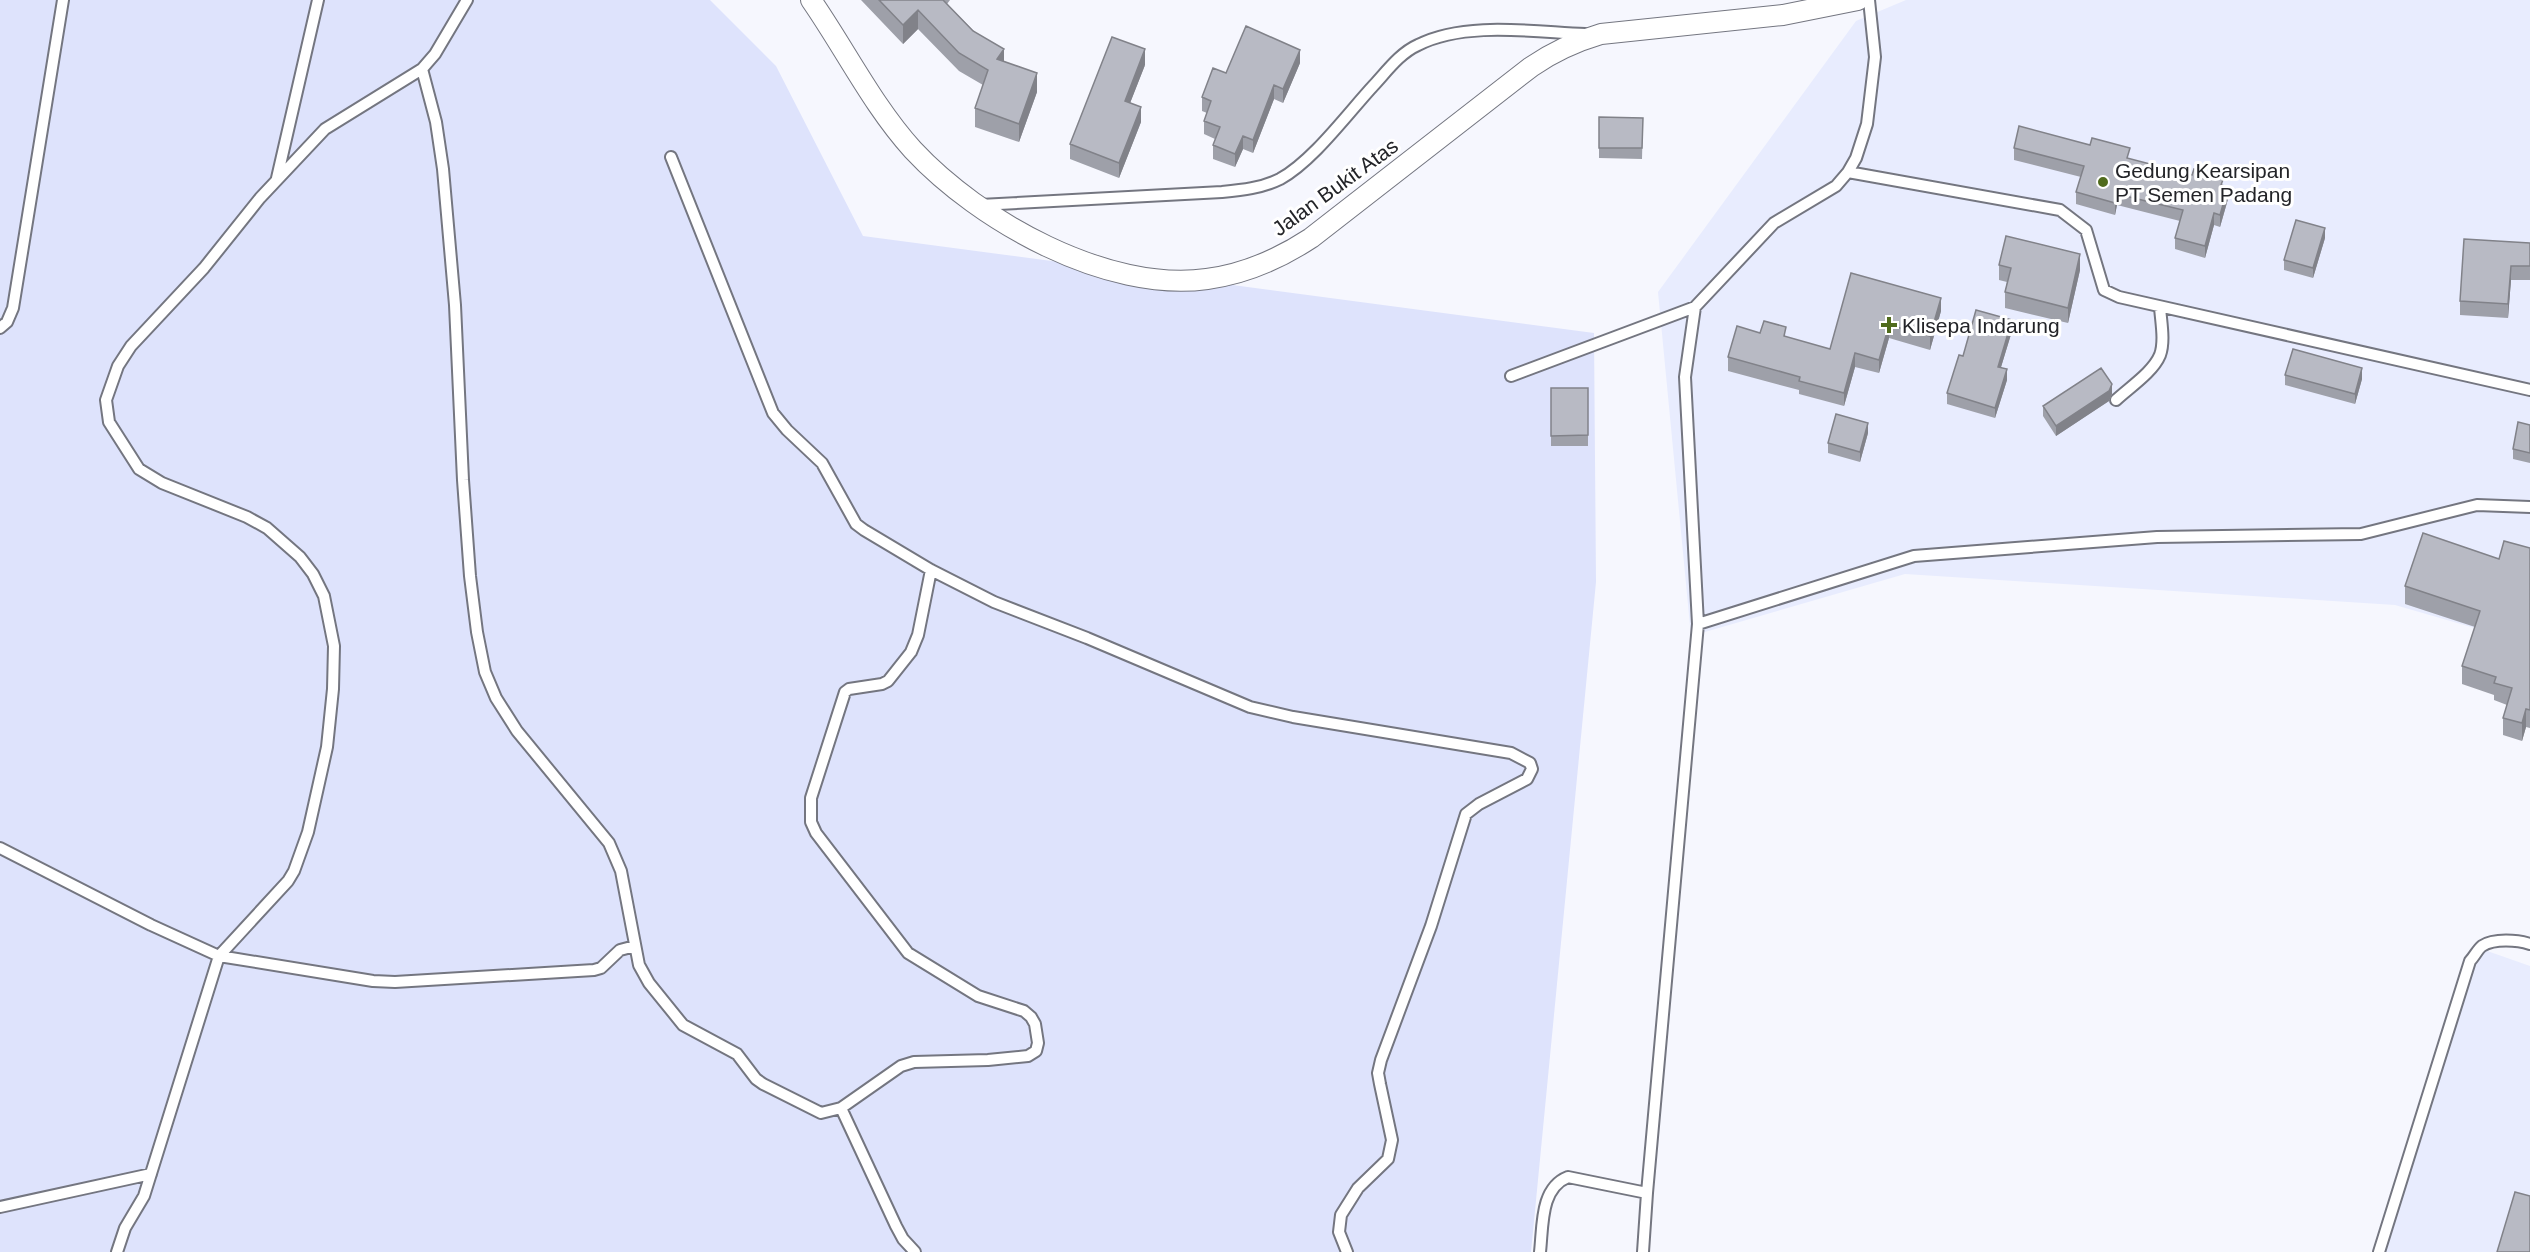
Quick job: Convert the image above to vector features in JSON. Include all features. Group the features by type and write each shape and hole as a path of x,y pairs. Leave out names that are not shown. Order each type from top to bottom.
{"street":[{"name":"Jalan Bukit Atas","path":"811,0 900,134 934,172 976,205 1062,252 1127,274 1155,280 1181,281 1207,279 1266,264 1311,238 1552,52 1572,43 1601,34 1783,15 1858,0"}],"lane":[{"path":"0,328 7,322 13,308 63,0"},
{"path":"277,179 318,0"},
{"path":"117,1252 125,1228 141,1203 151,1174 219,956 288,881 308,832 330,721 334,646 324,596 314,574 284,542 247,517 162,483 139,469 109,422 106,400 118,366 131,346 204,268 277,179 325,129 422,69 435,54 467,0"},
{"path":"1511,376 1695,306 1774,224 1836,186 1856,158 1866,124 1875,57 1869,0"},
{"path":"976,205 1222,192 1254,188 1280,179 1304,161 1396,61 1415,46 1453,34 1483,31 1601,34"},
{"path":"422,69 436,122 443,169 455,305 470,576 485,672 496,698 517,731 609,843 621,871 635,946 643,974 683,1025 737,1053 756,1079 815,1111 828,1112 840,1108 901,1066 914,1062 988,1060 1028,1056 1036,1051 1038,1043 1035,1024 1024,1011 978,996 908,953 816,833 811,822 811,798 845,692 849,689 888,681 911,652 918,635 931,570"},
{"path":"671,157 773,413 786,430 822,463 856,524 931,570 994,602 1088,638 1250,707 1293,717 1511,753 1530,763 1532,769 1527,779 1471,808 1462,823 1431,926 1381,1060 1378,1072 1392,1140 1391,1150 1388,1159 1366,1179 1351,1197 1341,1215 1339,1232 1347,1252"},
{"path":"1848,172 2060,210 2086,230 2104,290 2119,297 2530,390"},
{"path":"1643,1252 1698,624 1685,378 1695,306"},
{"path":"2116,400 2155,364 2160,354 2162,342 2160,307"},
{"path":"1698,624 1914,556 2157,537 2361,534 2477,504 2530,507"},
{"path":"0,848 150,925 219,956 350,979 395,982 594,970 601,968 620,950 635,946"},
{"path":"2379,1252 2470,961 2483,946 2502,941 2521,941 2530,944"},
{"path":"840,1108 896,1226 903,1239 915,1252"},
{"path":"0,1207 151,1174"},
{"path":"1540,1252 1547,1201 1550,1192 1560,1180 1568,1177 1647,1193"}],"shaded area":[{"path":"0,0 710,0 776,66 863,236 1594,333 1596,582 1531,1252 0,1252"},
{"path":"1906,0 2530,0 2530,644 2395,605 1905,574 1691,636 1658,292 1856,21"},
{"path":"2473,946 2530,966 2530,1252 2374,1252"}],"building":[{"path":"879,0 943,0 973,31 1004,49 997,59 1037,73 1019,124 975,108 988,70 959,53 918,10 903,25"},
{"path":"1246,26 1300,50 1283,89 1274,85 1253,140 1243,136 1235,154 1213,145 1220,127 1204,121 1211,101 1202,97 1213,68 1226,73"},
{"path":"1112,37 1145,49 1125,101 1141,107 1119,163 1070,144"},
{"path":"1599,117 1643,118 1642,148 1599,148"},
{"path":"2019,126 2090,145 2092,138 2130,148 2127,158 2192,175 2194,169 2224,177 2221,185 2228,187 2220,215 2214,213 2205,246 2175,238 2183,210 2117,194 2115,203 2076,192 2084,166 2014,148"},
{"path":"2296,220 2325,228 2313,268 2284,260"},
{"path":"2006,236 2080,254 2068,308 2005,292 2011,268 1999,265"},
{"path":"2464,239 2530,243 2530,266 2511,266 2508,304 2460,301"},
{"path":"1851,273 1941,298 1930,336 1889,325 1879,360 1855,353 1844,393 1799,381 1800,377 1728,357 1737,326 1760,333 1764,321 1786,327 1784,336 1830,349"},
{"path":"1976,310 2012,320 1998,367 2007,369 1995,408 1947,393 1959,355 1963,356"},
{"path":"2293,349 2362,368 2355,394 2285,375"},
{"path":"2101,368 2112,384 2109,391 2056,426 2043,406"},
{"path":"1551,388 1588,388 1588,435 1551,436"},
{"path":"1836,414 1868,423 1860,452 1828,443"},
{"path":"2518,422 2530,425 2530,453 2513,449"},
{"path":"2423,533 2499,559 2504,541 2530,548 2530,710 2526,709 2522,723 2503,718 2512,688 2494,683 2496,677 2462,666 2480,611 2405,586"},
{"path":"2515,1192 2530,1196 2530,1252 2497,1252"}],"place":[{"name":"Gedung Kearsipan PT Semen Padang","path":"2103,182"},
{"name":"Klisepa Indarung","path":"1889,325"}]}
